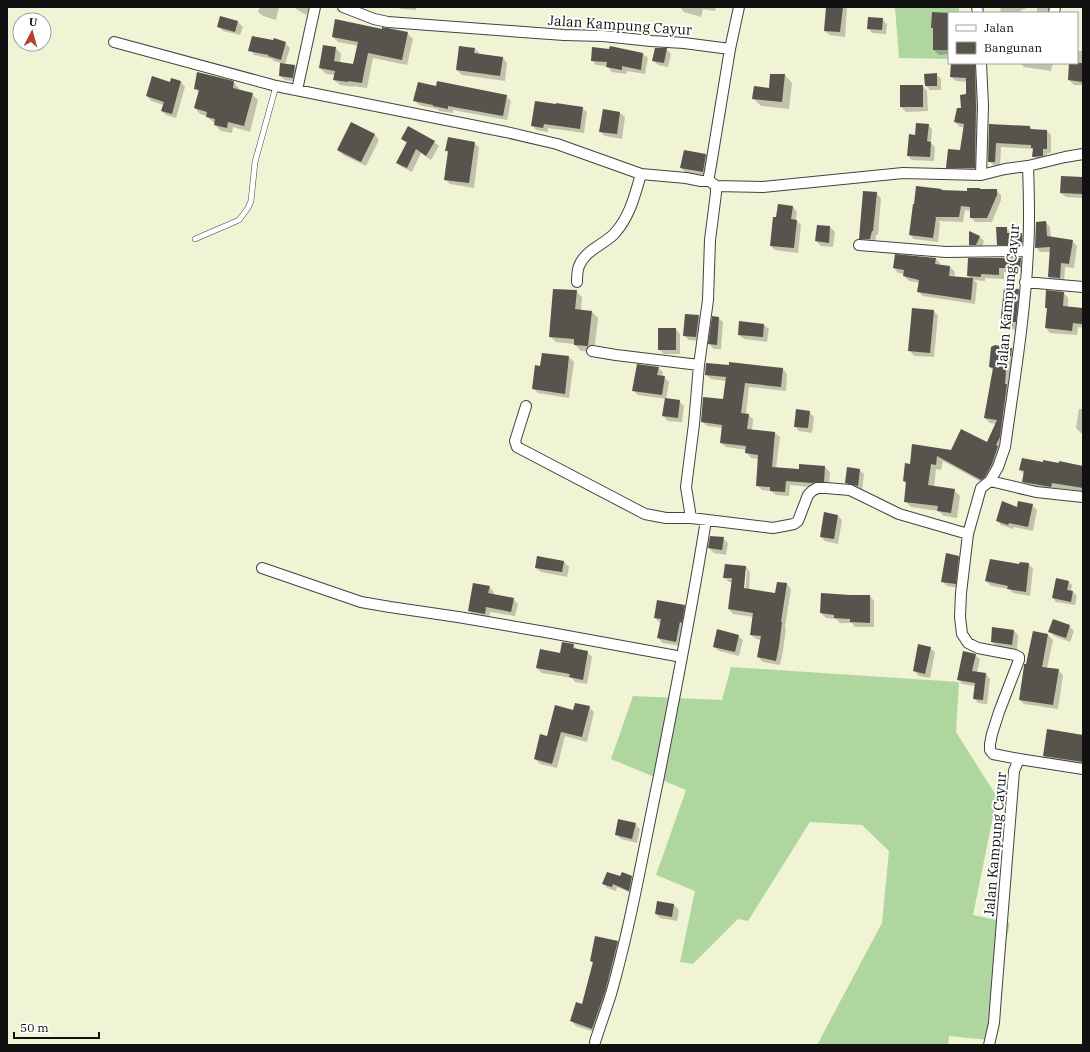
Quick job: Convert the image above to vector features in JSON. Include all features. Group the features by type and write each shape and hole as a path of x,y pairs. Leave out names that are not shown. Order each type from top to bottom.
{"street":[{"path":"297,90 315,7"},
{"name":"Jalan Kampung Cayur","path":"344,7 374,19 388,22 564,35 603,36 684,43 730,50"},
{"path":"691,518 686,488 694,424 699,365 708,300 710,240 716,193 712,184 710,171 730,50 739,7"},
{"path":"114,42 276,86 506,132 557,144 641,174 686,178 712,184 763,187 903,172 981,175 1083,154"},
{"path":"981,64 983,106 981,175"},
{"name":"Jalan Kampung Cayur","path":"989,1045 994,1022 1014,771 1019,759 993,754 990,750 990,744 999,712 1019,657 978,648 968,643 962,634 960,617 968,534 980,488 990,481 998,466 1005,447 1022,322 1028,251 1028,166"},
{"path":"577,282 579,267 583,260 589,253 614,234 624,220 633,200 641,174"},
{"path":"859,245 946,252 1028,251"},
{"path":"1025,282 1083,287"},
{"path":"592,351 699,365"},
{"path":"526,406 515,441 517,447 645,514 666,518 691,518 773,528 794,524 800,518 808,495 818,488 826,488 850,490 899,514 968,534"},
{"path":"990,481 1036,492 1083,497"},
{"path":"595,1042 620,957 640,869 695,591 706,520"},
{"path":"262,568 361,602 551,633 682,658"},
{"path":"1019,759 1083,769"}],"lane":[{"path":"195,239 239,220 248,208 251,201 255,162 276,86"}],"green space":[{"path":"7,7 1083,7 1083,1045 7,1045"},
{"path":"895,7 959,7 959,12 948,12 948,59 899,58"},
{"path":"731,667 959,682 956,732 997,797 973,915 1010,923 991,1006 989,1040 949,1036 948,1045 817,1045 882,923 889,851 862,825 810,822 748,921 738,919 693,964 680,962 695,891 656,875 686,790 611,759 633,696 722,700"}],"building":[{"path":"826,7 843,7 840,32 824,31"},
{"path":"932,12 948,13 948,50 933,50 933,28 931,28"},
{"path":"220,16 238,21 235,32 217,27"},
{"path":"868,17 883,18 882,30 867,29"},
{"path":"335,19 382,29 382,27 408,32 402,60 368,53 362,83 333,80 335,71 319,68 323,45 336,47 334,61 353,64 358,42 332,37"},
{"path":"252,36 273,40 274,38 286,42 281,60 268,56 269,55 248,51"},
{"path":"459,46 475,48 474,53 503,57 500,76 456,70"},
{"path":"610,46 643,53 641,70 622,66 622,70 606,67 607,62 591,61 592,47 609,49"},
{"path":"655,48 667,48 664,63 652,61"},
{"path":"280,63 295,65 293,78 279,76"},
{"path":"1083,63 1083,82 1068,80 1069,64"},
{"path":"951,64 975,64 975,168 946,168 948,149 960,150 964,124 954,122 957,108 961,108 960,95 966,94 966,78 950,77"},
{"path":"197,72 234,81 233,88 253,93 244,126 228,122 227,128 214,125 215,119 206,117 207,112 194,108 199,90 194,89"},
{"path":"937,73 937,86 925,86 924,74"},
{"path":"770,74 785,74 782,102 752,99 754,86 769,88"},
{"path":"152,76 170,82 171,78 181,81 172,114 161,111 164,102 146,96"},
{"path":"437,81 507,95 503,116 448,106 448,109 413,101 418,82 436,86"},
{"path":"900,85 923,85 923,107 900,107"},
{"path":"535,101 583,107 580,129 544,124 543,128 531,126"},
{"path":"603,109 620,112 617,134 599,132"},
{"path":"351,122 375,134 361,162 337,150"},
{"path":"916,123 929,124 927,141 931,142 930,157 907,156 909,134 915,135"},
{"path":"989,124 1030,126 1030,129 1047,130 1047,149 1043,149 1043,156 1032,157 1033,148 1031,148 1031,145 996,143 995,162 988,162"},
{"path":"408,126 435,141 426,156 416,149 407,168 396,163 407,142 401,139"},
{"path":"448,137 475,142 469,183 444,180 448,151 445,151"},
{"path":"684,150 706,154 703,172 680,168"},
{"path":"1061,176 1083,177 1083,194 1060,193"},
{"path":"916,186 942,189 941,190 967,191 967,188 997,189 997,195 987,218 970,218 970,207 961,206 959,217 935,217 933,238 909,235"},
{"path":"863,191 877,192 873,231 870,239 859,239"},
{"path":"778,204 793,206 791,219 797,220 794,248 770,246 773,217 776,217"},
{"path":"1046,221 1047,236 1073,240 1069,264 1061,263 1060,278 1048,277 1050,247 1035,248 1036,222"},
{"path":"817,225 830,226 829,243 815,241"},
{"path":"996,227 1007,227 1007,233 1022,233 1022,245 997,245"},
{"path":"969,231 980,236 976,245 969,245"},
{"path":"895,254 936,258 935,264 950,266 949,276 973,278 971,300 917,292 919,280 903,276 904,270 893,268"},
{"path":"968,258 1021,258 1020,268 999,268 999,275 981,274 981,277 967,276"},
{"path":"1004,288 1019,289 1016,322 1013,322 1013,326 1000,325"},
{"path":"553,289 577,290 575,309 592,311 588,346 574,345 574,339 549,337"},
{"path":"1046,290 1064,292 1063,306 1083,308 1083,324 1073,323 1072,331 1045,328 1047,308 1045,308"},
{"path":"912,308 934,310 930,353 908,351"},
{"path":"685,314 699,315 696,337 683,336"},
{"path":"712,316 719,317 717,345 708,344"},
{"path":"739,321 764,324 763,337 738,335"},
{"path":"658,328 676,328 676,350 658,350"},
{"path":"995,345 1012,348 1011,356 1007,356 1005,384 1007,384 1000,437 996,445 998,446 992,464 985,477 981,480 937,456 936,465 931,464 928,485 955,489 951,513 937,511 938,506 904,502 906,482 903,481 905,463 910,464 912,444 951,450 961,429 987,442 997,420 984,418 993,368 989,367 991,347"},
{"path":"542,353 569,356 565,394 532,389 535,365 540,366"},
{"path":"729,362 783,368 781,387 745,383 741,413 749,414 747,429 775,432 772,467 799,469 799,464 825,466 824,482 812,483 786,481 785,492 770,491 770,487 756,486 758,455 745,453 746,446 720,443 722,425 701,422 703,397 723,399 726,377 705,375 706,363 729,365"},
{"path":"637,364 659,367 657,375 665,376 662,395 632,391"},
{"path":"665,398 680,400 678,418 662,416"},
{"path":"796,409 810,411 808,428 794,427"},
{"path":"1022,458 1043,462 1043,460 1059,463 1059,461 1083,466 1083,488 1052,483 1051,487 1022,482 1024,471 1019,470"},
{"path":"847,467 860,469 858,486 845,483"},
{"path":"1002,501 1017,507 1018,501 1033,504 1028,527 1009,523 1008,525 996,521"},
{"path":"824,512 838,515 834,539 820,537"},
{"path":"710,536 724,537 722,550 708,548"},
{"path":"946,553 959,556 956,584 941,582"},
{"path":"537,556 564,561 562,572 535,568"},
{"path":"990,559 1019,564 1020,562 1029,563 1026,592 1007,589 1008,586 985,581"},
{"path":"725,564 746,566 744,588 775,593 777,582 787,583 776,661 757,657 761,636 750,635 753,613 728,609 732,578 723,578"},
{"path":"1056,578 1069,581 1067,590 1073,591 1071,602 1052,598"},
{"path":"473,583 490,586 488,593 514,598 511,612 486,607 485,614 468,611"},
{"path":"821,593 870,595 870,623 850,622 850,619 834,618 834,615 820,613"},
{"path":"657,600 685,605 682,623 680,622 676,642 657,638 661,619 654,618"},
{"path":"1053,619 1070,625 1066,638 1048,632"},
{"path":"992,627 1014,630 1012,645 991,642"},
{"path":"717,629 739,635 735,652 713,647"},
{"path":"1033,631 1048,634 1042,667 1059,669 1053,705 1019,700 1024,664 1026,664"},
{"path":"562,642 574,644 573,648 588,651 583,680 569,677 570,674 536,668 540,649 560,653"},
{"path":"918,644 931,647 925,674 913,671"},
{"path":"963,651 976,654 972,671 986,673 983,700 973,699 975,683 957,680"},
{"path":"575,703 590,706 582,737 561,732 552,764 534,759 540,734 547,736 555,705 573,710"},
{"path":"1047,729 1083,735 1083,762 1043,756"},
{"path":"618,819 636,823 632,839 615,835"},
{"path":"607,872 620,876 622,872 632,876 629,891 613,884 612,887 602,884"},
{"path":"657,901 674,904 672,917 655,914"},
{"path":"595,936 618,941 605,992 592,1029 570,1021 576,1002 582,1004 593,962 590,961"}]}
